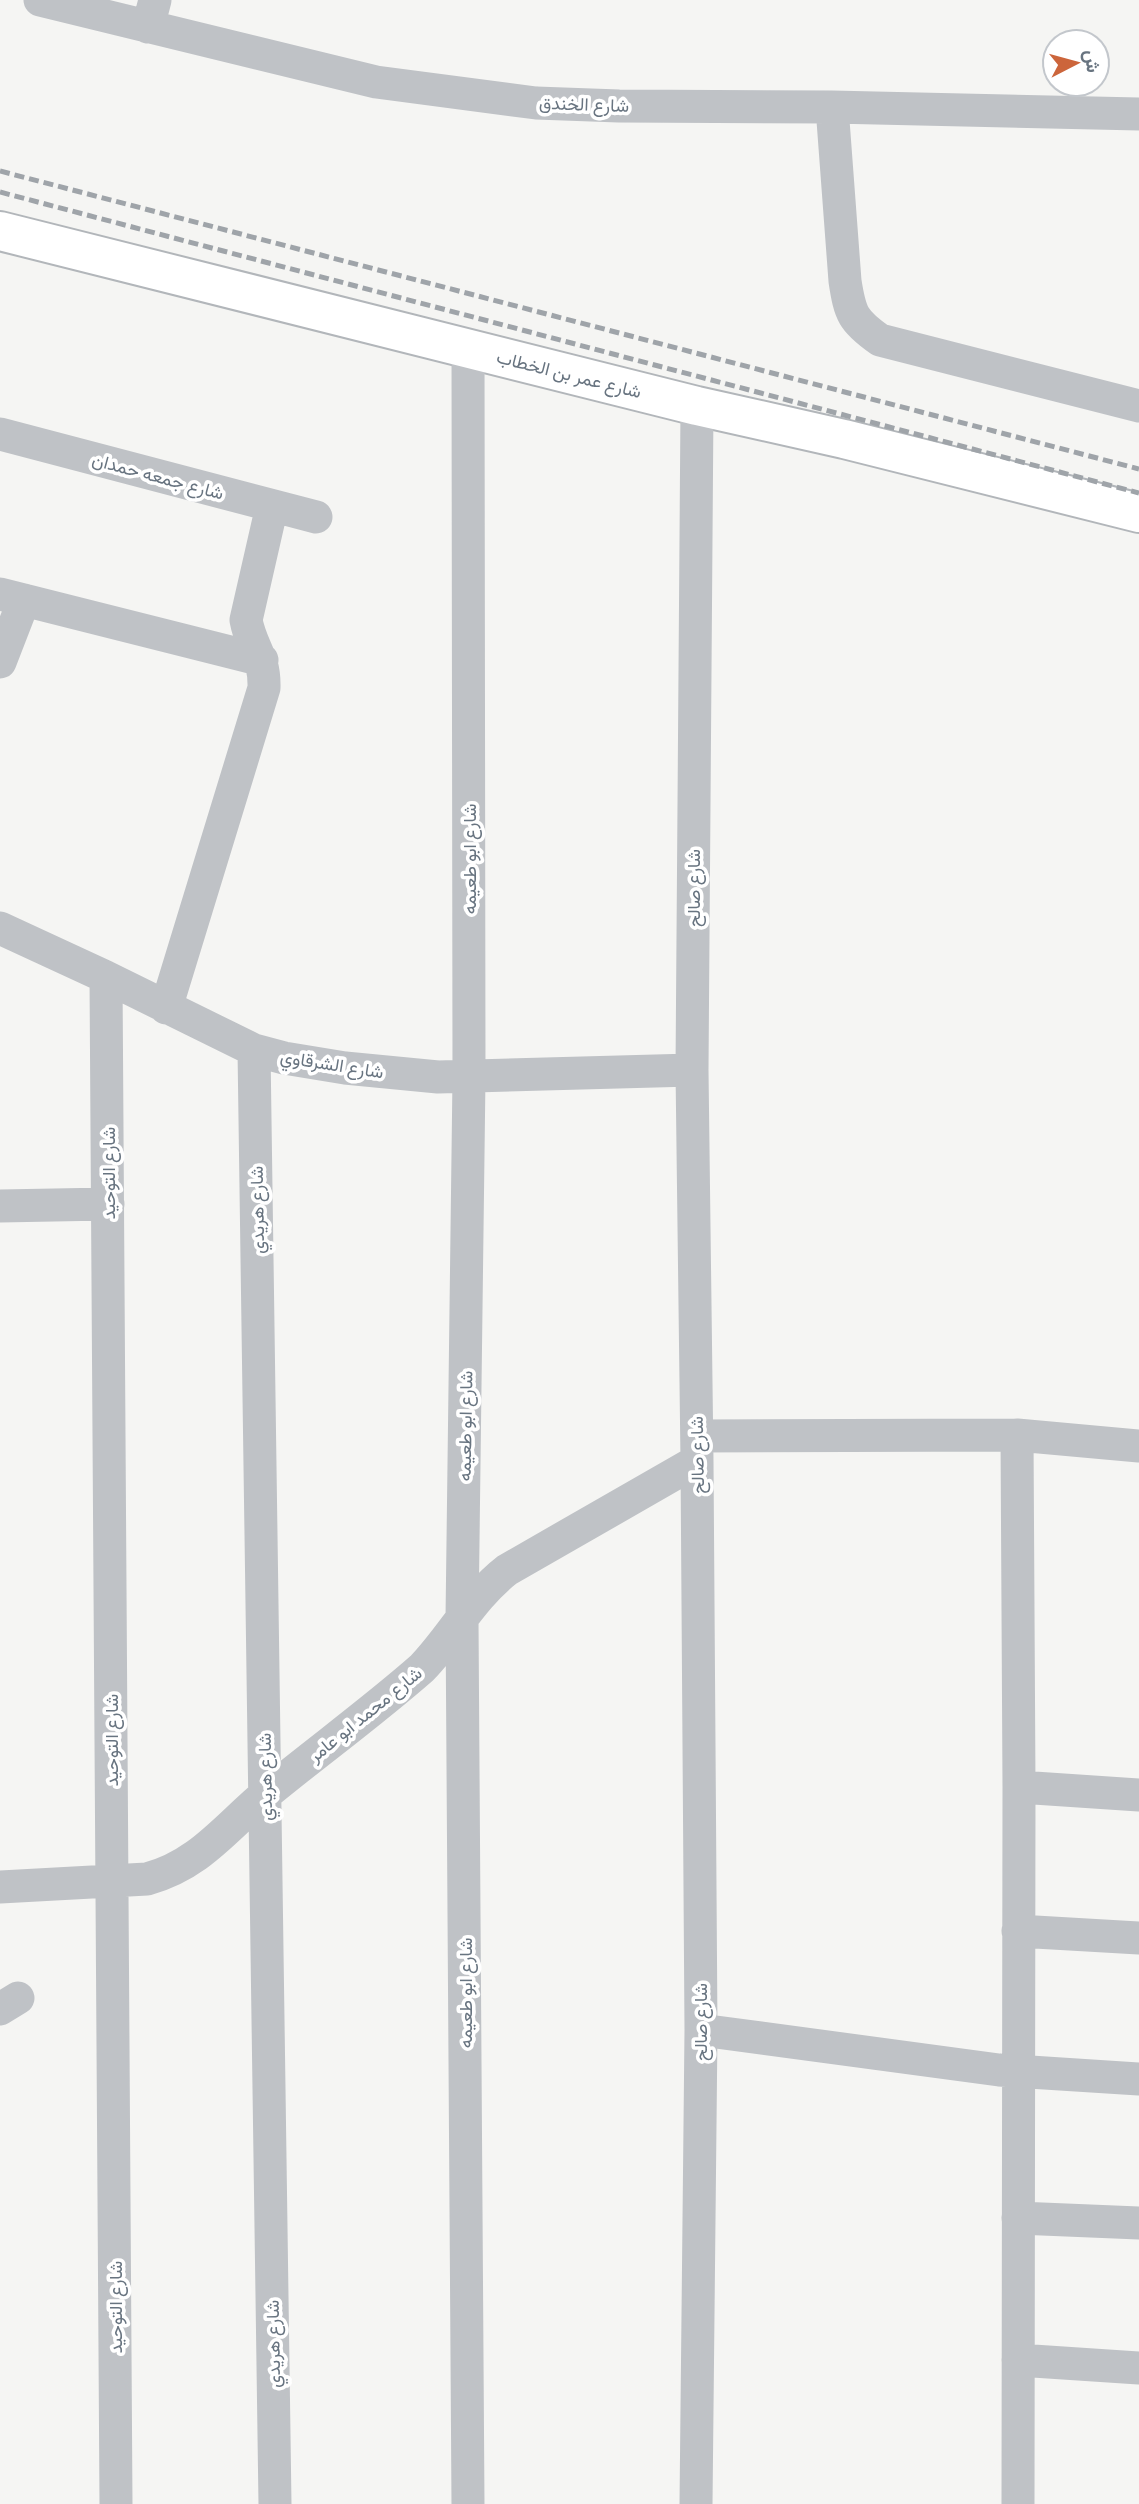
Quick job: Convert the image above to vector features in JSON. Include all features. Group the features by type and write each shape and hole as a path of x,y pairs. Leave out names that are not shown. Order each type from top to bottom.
{"main road":[{"name":"شارع عمر بن الخطاب","path":"0,231 697,406 844,439 1139,513"}],"street":[{"name":"شارع الخندق","path":"40,0 151,14 376,82 536,103 1139,114"},
{"path":"832,107 845,281 849,307 860,326 880,340 1139,406"},
{"name":"شارع ابو طعيمه","path":"468,348 469,1077 462,1619 468,2504"},
{"name":"شارع صالح","path":"696,2504 701,2030 692,1070 697,406"},
{"name":"شارع جمعه حمدان","path":"0,434 316,517"},
{"path":"166,1008 264,688 262,660 248,634 246,620 272,506"},
{"path":"0,662 12,597 262,660"},
{"name":"شارع الشرقاوي","path":"0,928 254,1050 356,1070 418,1076 469,1077 692,1070"},
{"name":"شارع التوحيد","path":"106,977 116,2504"},
{"name":"شارع هريدي","path":"254,1050 275,2504"},
{"path":"0,1206 108,1204"},
{"path":"1017,1435 1018,2504"},
{"path":"697,1448 1017,1435 1139,1446"},
{"name":"شارع محمد ابو عامر","path":"0,1887 147,1879 180,1868 195,1859 265,1794 422,1668 444,1645 483,1592 507,1570 697,1448"},
{"path":"1019,1787 1139,1795"},
{"path":"1018,1931 1139,1938"},
{"path":"701,2030 999,2070 1139,2079"},
{"path":"1018,2218 1139,2223"},
{"path":"1018,2360 1139,2368"}],"railway":[{"path":"0,171 1139,469"},
{"path":"0,192 1139,493"}]}
